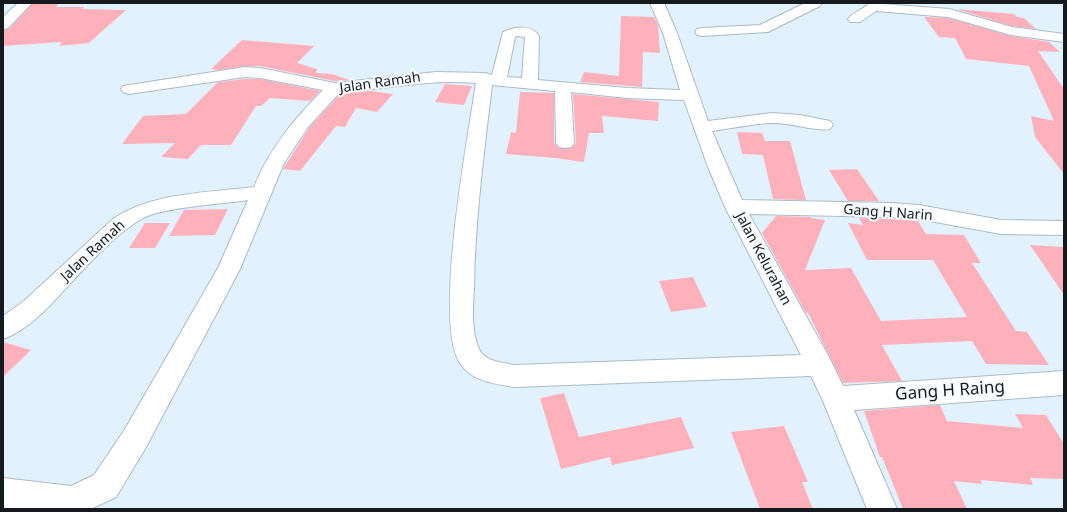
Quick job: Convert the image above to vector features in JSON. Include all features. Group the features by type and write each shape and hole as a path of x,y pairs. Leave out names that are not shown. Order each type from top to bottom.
{"street":[{"path":"3,25 25,3"},
{"name":"Jalan Kelurahan","path":"657,3 670,33 701,127 734,207 820,365 836,399 882,509"},
{"path":"702,32 763,29 815,3"},
{"path":"855,19 875,5 949,12 1012,31 1064,38"},
{"path":"530,83 532,36 528,32 515,32 508,35 492,79 470,188 461,300 462,329 468,355 484,370 514,376 820,365"},
{"path":"129,89 246,72 260,73 335,88"},
{"name":"Jalan Ramah","path":"3,329 32,308 97,244 121,223 137,213 156,206 262,192 266,178 276,160 308,116 335,88 360,87 425,76 492,79 627,92 690,95"},
{"path":"563,86 565,143"},
{"path":"701,127 772,118 800,120 824,125"},
{"path":"3,493 71,500 86,496 105,486 135,438 229,269 262,192"},
{"name":"Gang H Narin","path":"734,207 890,210 918,212 1001,227 1064,228"},
{"name":"Gang H Raing","path":"836,399 1064,383"}],"building":[{"path":"33,3 59,3 56,7 84,7 82,9 126,10 89,43 59,46 62,42 3,46 3,30 9,29"},
{"path":"956,9 1014,14 1017,17 1024,18 1036,29 1012,26"},
{"path":"621,16 654,17 658,25 660,53 643,52 642,87 580,82 584,72 619,76"},
{"path":"924,17 948,18 1011,36 1049,42 1060,52 1038,51 1064,89 1064,174 1035,137 1031,116 1054,121 1029,66 966,59 955,38 939,37"},
{"path":"242,40 314,46 297,63 317,69 316,73 332,74 349,80 335,81 260,66 245,66 219,70 211,69"},
{"path":"260,79 320,91 310,101 270,98 261,106 256,106 231,145 201,145 188,159 161,157 175,143 122,144 143,116 186,114 218,82"},
{"path":"445,84 472,86 464,105 435,102"},
{"path":"371,91 393,94 377,112 356,108 345,127 336,126 300,171 283,169 309,128 341,93"},
{"path":"520,92 554,93 554,143 559,148 571,148 576,143 573,94 659,102 658,121 602,116 604,133 589,133 584,162 506,154 511,132 516,133"},
{"path":"737,132 762,133 765,141 790,141 806,200 773,199 763,155 742,154"},
{"path":"857,169 879,201 848,201 829,170"},
{"path":"228,209 215,235 169,236 184,210"},
{"path":"776,216 811,217 825,220 805,270 851,268 881,321 967,317 933,260 867,260 848,223 863,225 859,218 917,220 926,234 964,235 981,263 972,263 1016,331 1027,332 1049,365 986,364 972,341 882,345 902,381 843,383 808,313 806,313 762,233"},
{"path":"145,223 170,223 155,248 129,248"},
{"path":"1030,245 1064,247 1064,295"},
{"path":"693,277 707,307 671,312 659,281"},
{"path":"3,342 31,350 3,377"},
{"path":"564,393 579,437 681,417 694,448 612,465 610,457 561,469 540,398"},
{"path":"940,405 947,421 1023,428 1015,414 1046,415 1064,444 1064,479 1030,478 1033,485 981,480 982,484 954,481 967,509 903,509 882,457 880,457 864,411"},
{"path":"784,426 808,482 802,482 813,509 760,509 731,432"}]}
